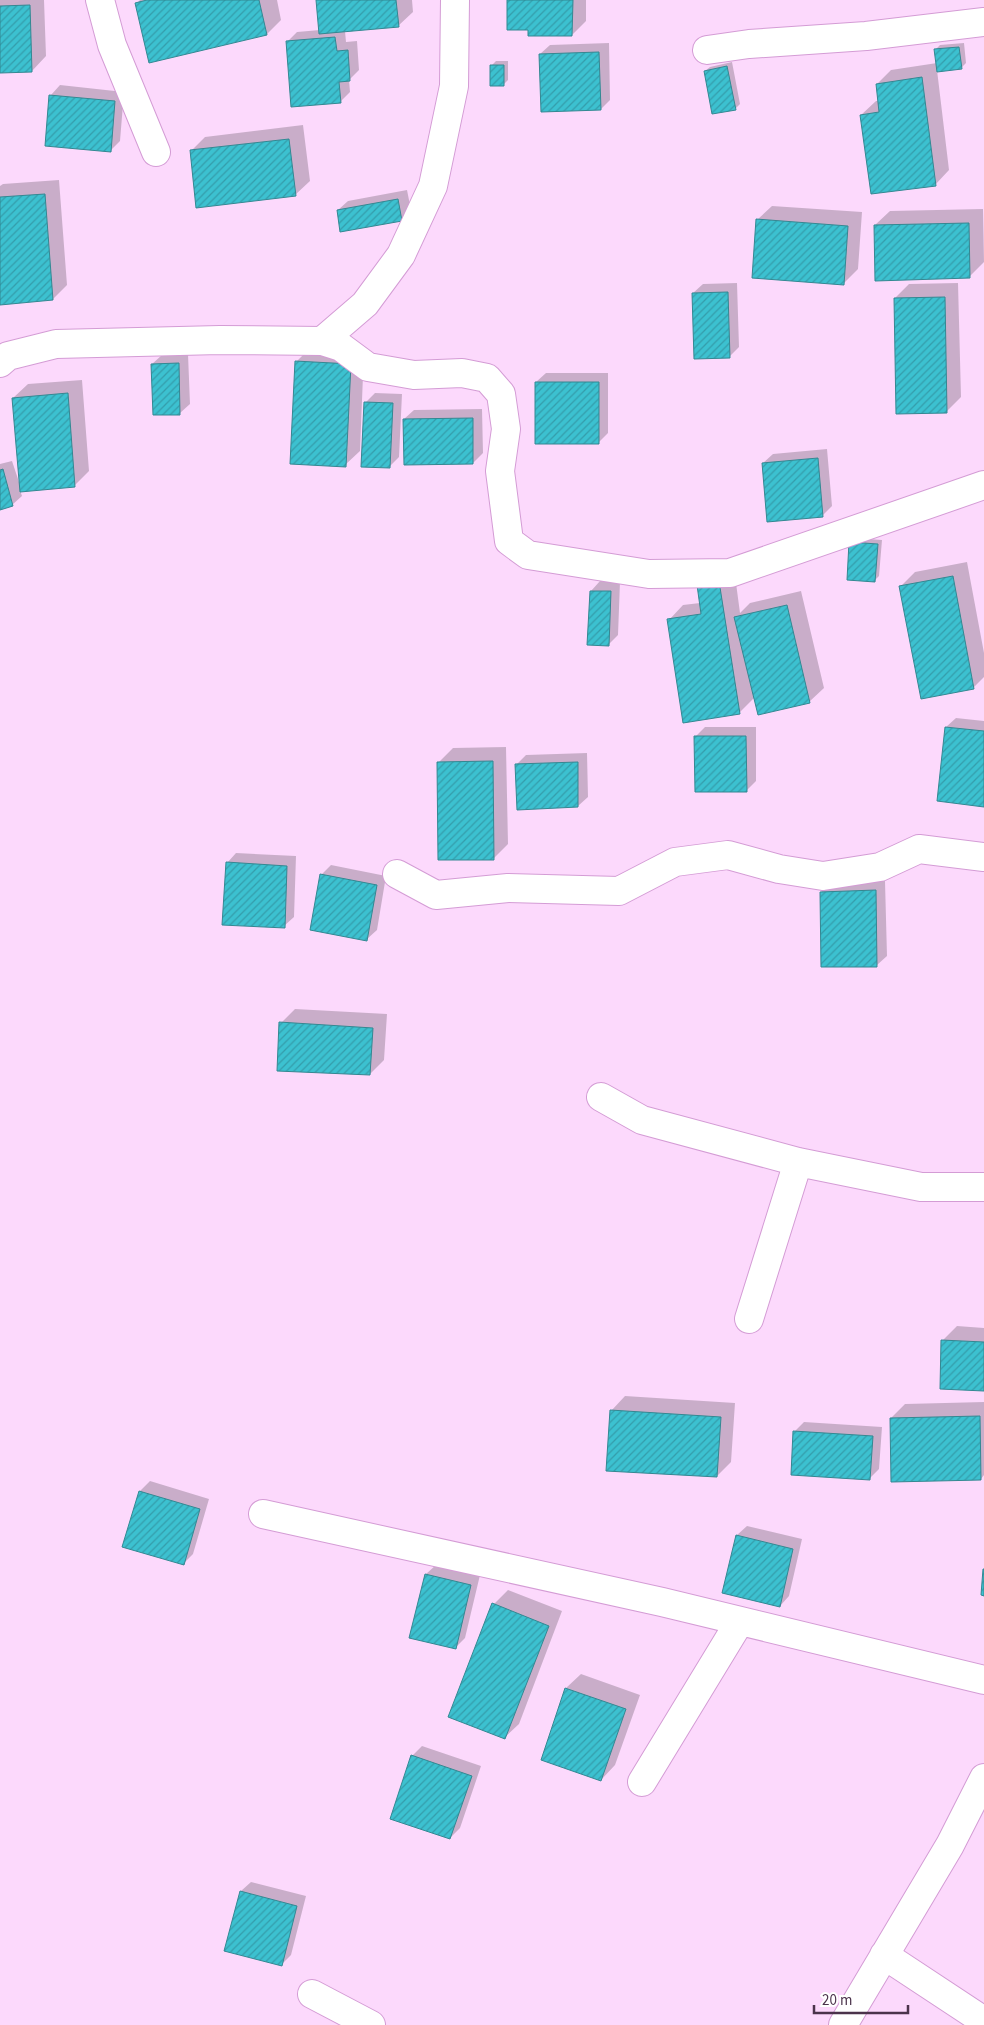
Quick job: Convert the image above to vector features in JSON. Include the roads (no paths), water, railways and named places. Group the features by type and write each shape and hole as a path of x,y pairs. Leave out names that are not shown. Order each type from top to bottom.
{"street":[{"path":"100,0 112,45 156,152"},
{"path":"322,341 365,304 401,255 433,186 454,86 455,0"},
{"path":"708,50 749,44 866,36 984,22"},
{"path":"0,363 8,356 56,344 220,340 322,341 341,347 368,367 414,375 462,373 487,378 500,394 506,428 500,471 509,541 528,555 649,574 730,573 984,486"},
{"path":"397,874 436,895 508,888 619,891 675,862 728,855 779,869 823,876 880,867 919,849 984,857"},
{"path":"602,1096 642,1120 798,1162 921,1186 984,1187"},
{"path":"749,1319 798,1162"},
{"path":"263,1514 652,1600 984,1680"},
{"path":"642,1782 740,1621"},
{"path":"842,2025 950,1845 984,1778"},
{"path":"884,1955 984,2021"},
{"path":"312,1994 371,2025"}]}
